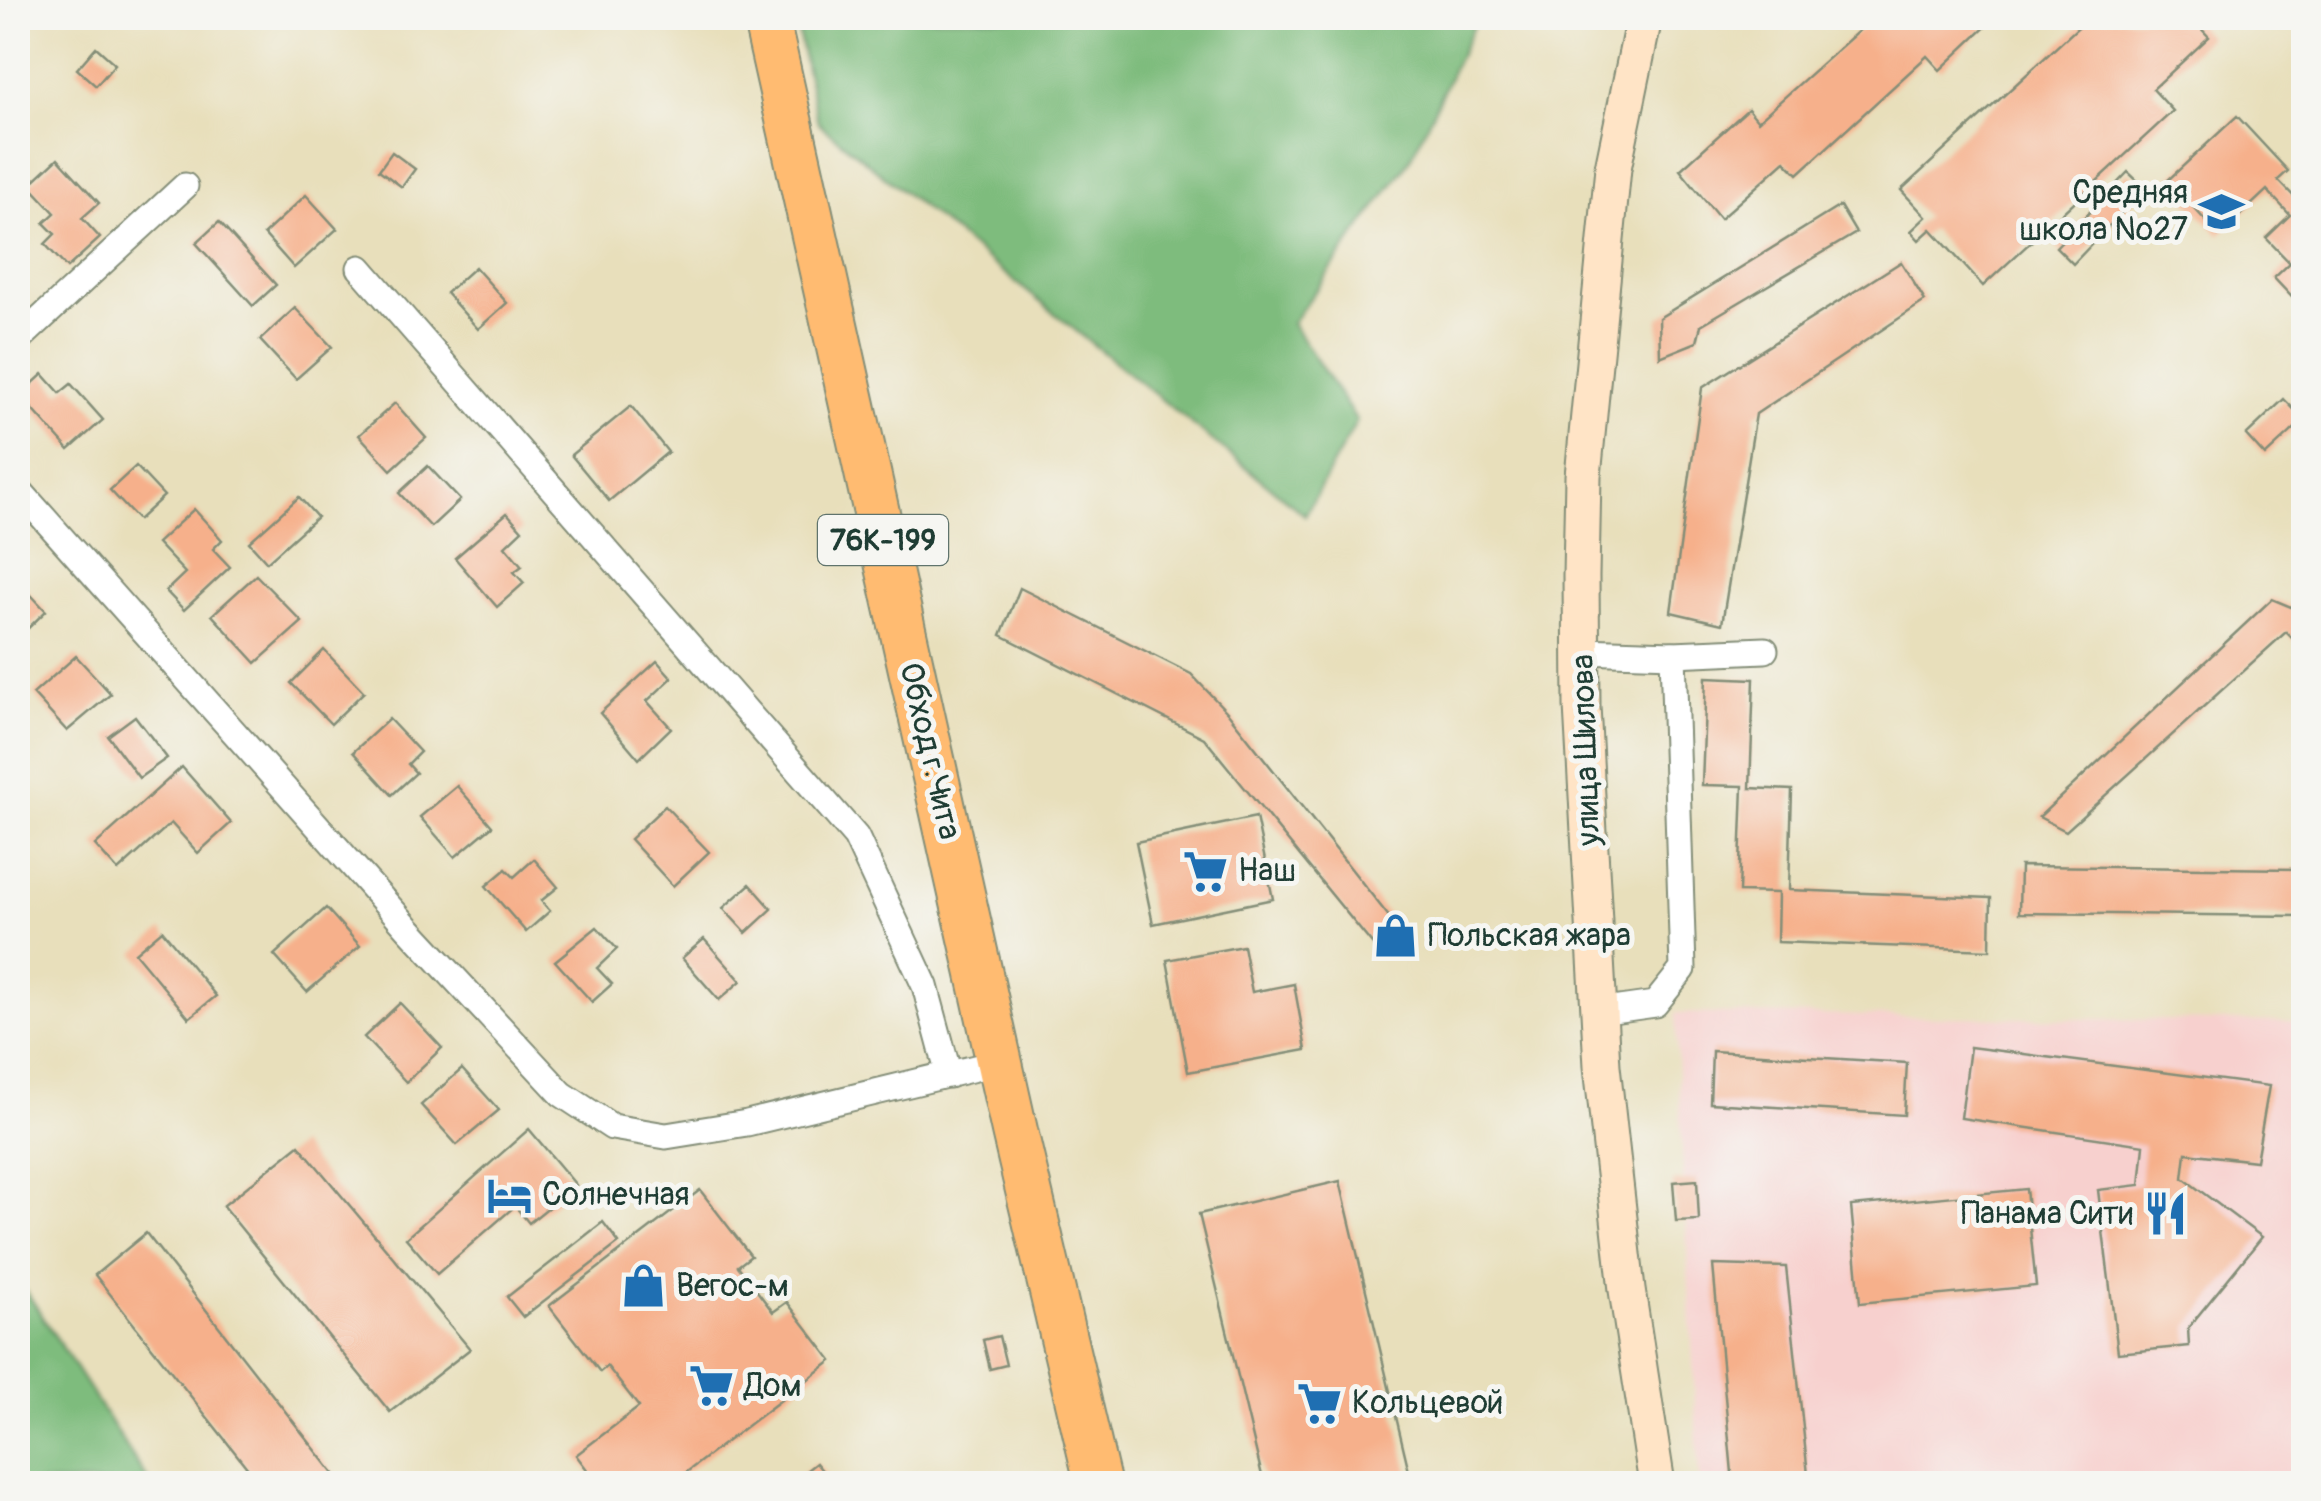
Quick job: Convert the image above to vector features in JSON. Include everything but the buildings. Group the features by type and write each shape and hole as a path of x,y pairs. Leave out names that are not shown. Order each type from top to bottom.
{"highway":[{"name":"Обход г.Чита","path":"766,18 1098,1484"}],"main road":[{"name":"улица Шилова","path":"1644,18 1614,168 1584,456 1582,651 1598,1012 1627,1290 1657,1484"}],"street":[{"path":"18,340 184,186"},
{"path":"360,268 856,837 924,986 949,1075"},
{"path":"18,488 498,1026 562,1094 612,1127 666,1136 747,1122 1000,1062"},
{"path":"1582,651 1673,654 1765,650"},
{"path":"1598,1012 1655,1004 1684,969 1673,654"}],"shaded area":[{"path":"1675,1013 2295,1022 2304,1095 2303,1483 1699,1483"}],"green space":[{"path":"795,18 1477,18 1410,160 1292,323 1357,421 1305,515 818,123"},
{"path":"26,1291 148,1483 18,1483 18,1297"}],"place":[{"name":"Средняя школа №27","path":"2221,211"},
{"name":"Наш","path":"1205,871"},
{"name":"Польская жара","path":"1395,936"},
{"name":"Солнечная","path":"509,1195"},
{"name":"Панама Сити","path":"2166,1214"},
{"name":"Вегос-м","path":"643,1286"},
{"name":"Дом","path":"711,1386"},
{"name":"Кольцевой","path":"1319,1403"}]}
